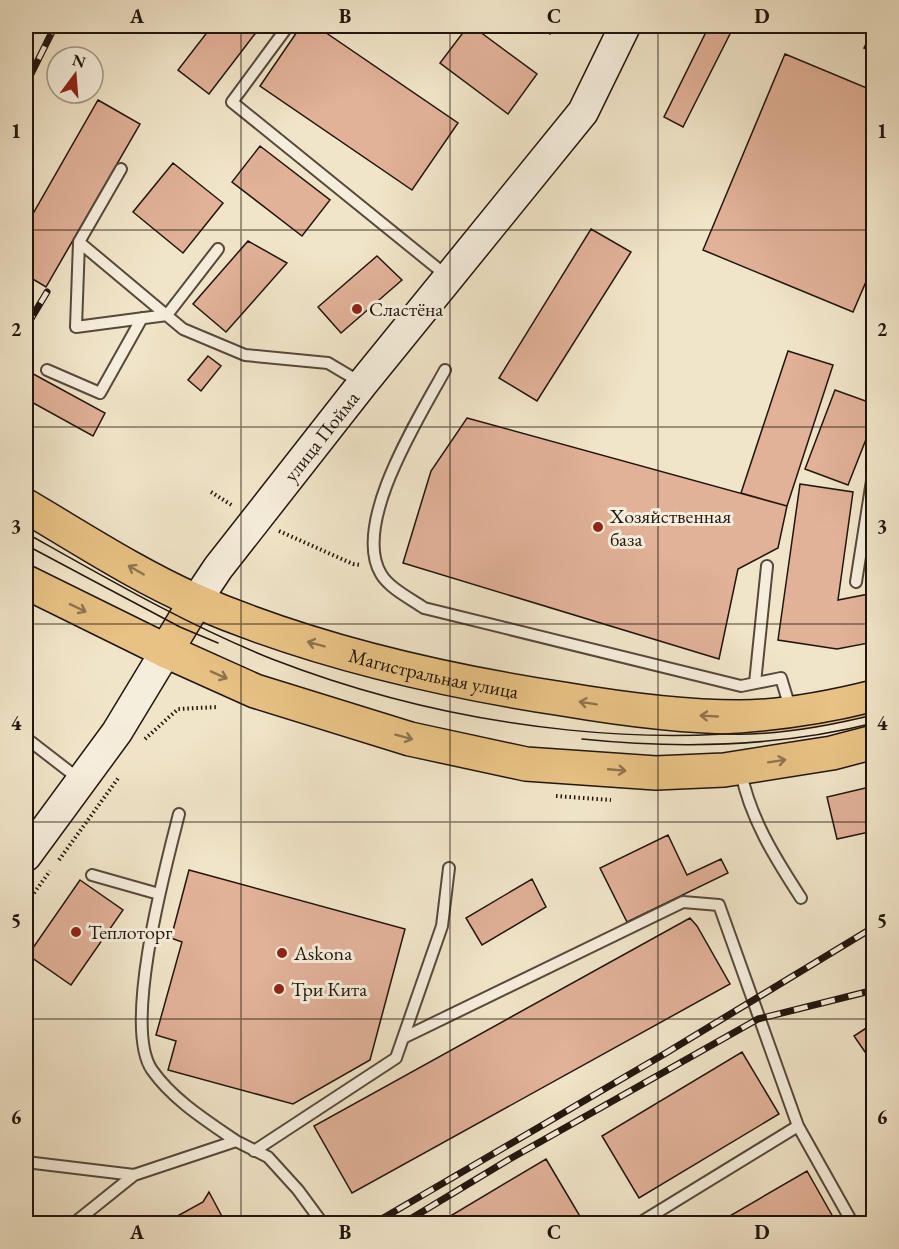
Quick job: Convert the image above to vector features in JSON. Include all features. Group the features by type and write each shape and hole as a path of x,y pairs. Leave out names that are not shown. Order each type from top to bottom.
{"main road":[{"name":"Магистральная улица","path":"26,506 157,582 196,601 284,636 418,671 522,693 646,712 740,717 830,709 873,697"},
{"path":"26,582 166,651 255,691 356,724 526,764 656,773 740,767 832,753 873,742"},
{"name":"улица Пойма","path":"166,651 196,601"}],"street":[{"name":"улица Пойма","path":"196,601 218,568 363,383 583,111 625,26"},
{"name":"улица Пойма","path":"26,856 117,732 166,651"}],"lane":[{"path":"288,26 232,102 450,278"},
{"path":"121,170 79,242 75,327 167,315 218,249"},
{"path":"79,242 183,329 245,355 328,363 363,383"},
{"path":"46,370 100,393 141,318"},
{"path":"445,370 392,470 378,509 374,555 381,575 424,608 741,686 782,678 792,712"},
{"path":"856,582 873,468"},
{"path":"754,683 767,566"},
{"path":"26,738 82,781"},
{"path":"740,767 746,800 777,861 801,898"},
{"path":"179,814 159,894 143,994 143,1039 151,1069 194,1112 236,1141 268,1157 298,1190 323,1224"},
{"path":"254,1151 392,1063 405,1037 442,926 449,868"},
{"path":"92,875 159,894"},
{"path":"405,1037 683,902 719,905 798,1126 853,1224"},
{"path":"638,1224 798,1126"},
{"path":"73,1224 134,1175 236,1141"},
{"path":"26,1162 134,1175"}],"path":[{"path":"287,534 353,564"}],"building":[{"path":"212,26 261,26 209,94 178,70"},
{"path":"301,26 316,26 458,123 412,190 260,86"},
{"path":"468,26 472,26 537,74 508,114 440,63"},
{"path":"537,26 556,26 550,34"},
{"path":"709,26 734,26 683,127 664,117"},
{"path":"874,27 874,52 864,48"},
{"path":"785,54 874,91 874,263 853,312 703,250"},
{"path":"105,104 140,124 46,287 26,275 26,226 95,105"},
{"path":"260,146 330,200 302,236 232,182"},
{"path":"173,163 223,203 183,253 133,212"},
{"path":"591,229 631,252 537,401 499,378"},
{"path":"248,241 287,263 226,332 193,304"},
{"path":"377,256 402,280 341,333 318,307"},
{"path":"788,351 833,365 787,506 741,493"},
{"path":"208,356 221,366 201,391 188,380"},
{"path":"26,370 105,413 93,436 26,399"},
{"path":"835,390 874,404 874,419 848,485 805,469"},
{"name":"Хозяйственная база","path":"467,418 787,506 778,548 738,569 719,659 403,563 431,471"},
{"path":"800,484 853,492 838,600 874,593 874,642 837,649 778,640"},
{"path":"874,786 874,831 837,839 827,797"},
{"path":"668,835 687,875 721,859 728,873 627,922 600,868"},
{"name":"Три Кита","path":"189,870 405,929 370,1060 293,1104 168,1070 176,1041 156,1035 182,942 171,938"},
{"path":"532,879 546,907 482,945 466,918"},
{"name":"Теплоторг","path":"80,880 123,910 71,985 28,955"},
{"path":"690,918 697,926 730,984 352,1193 314,1126"},
{"path":"874,1023 874,1065 854,1036"},
{"path":"742,1052 779,1114 639,1198 602,1136"},
{"path":"546,1159 584,1223 437,1224"},
{"path":"807,1171 837,1224 716,1224"},
{"path":"209,1192 226,1224 163,1224 203,1202"}],"tram line":[{"path":"26,533 147,600 240,646 343,684 416,704 492,720 570,730 647,735 725,734 801,726 874,712"},
{"path":"26,545 180,627 218,643"},
{"path":"582,739 655,744 729,744 802,737 874,723"}],"railway":[{"path":"26,84 55,26"},
{"path":"26,327 47,292"},
{"path":"373,1224 666,1053 874,927"},
{"path":"402,1224 508,1160 758,1019 874,990"}],"place":[{"name":"Сластёна","path":"357,309"},
{"name":"Хозяйственная база","path":"598,527"},
{"name":"Теплоторг","path":"76,932"},
{"name":"Askona","path":"282,953"},
{"name":"Три Кита","path":"279,989"}]}
